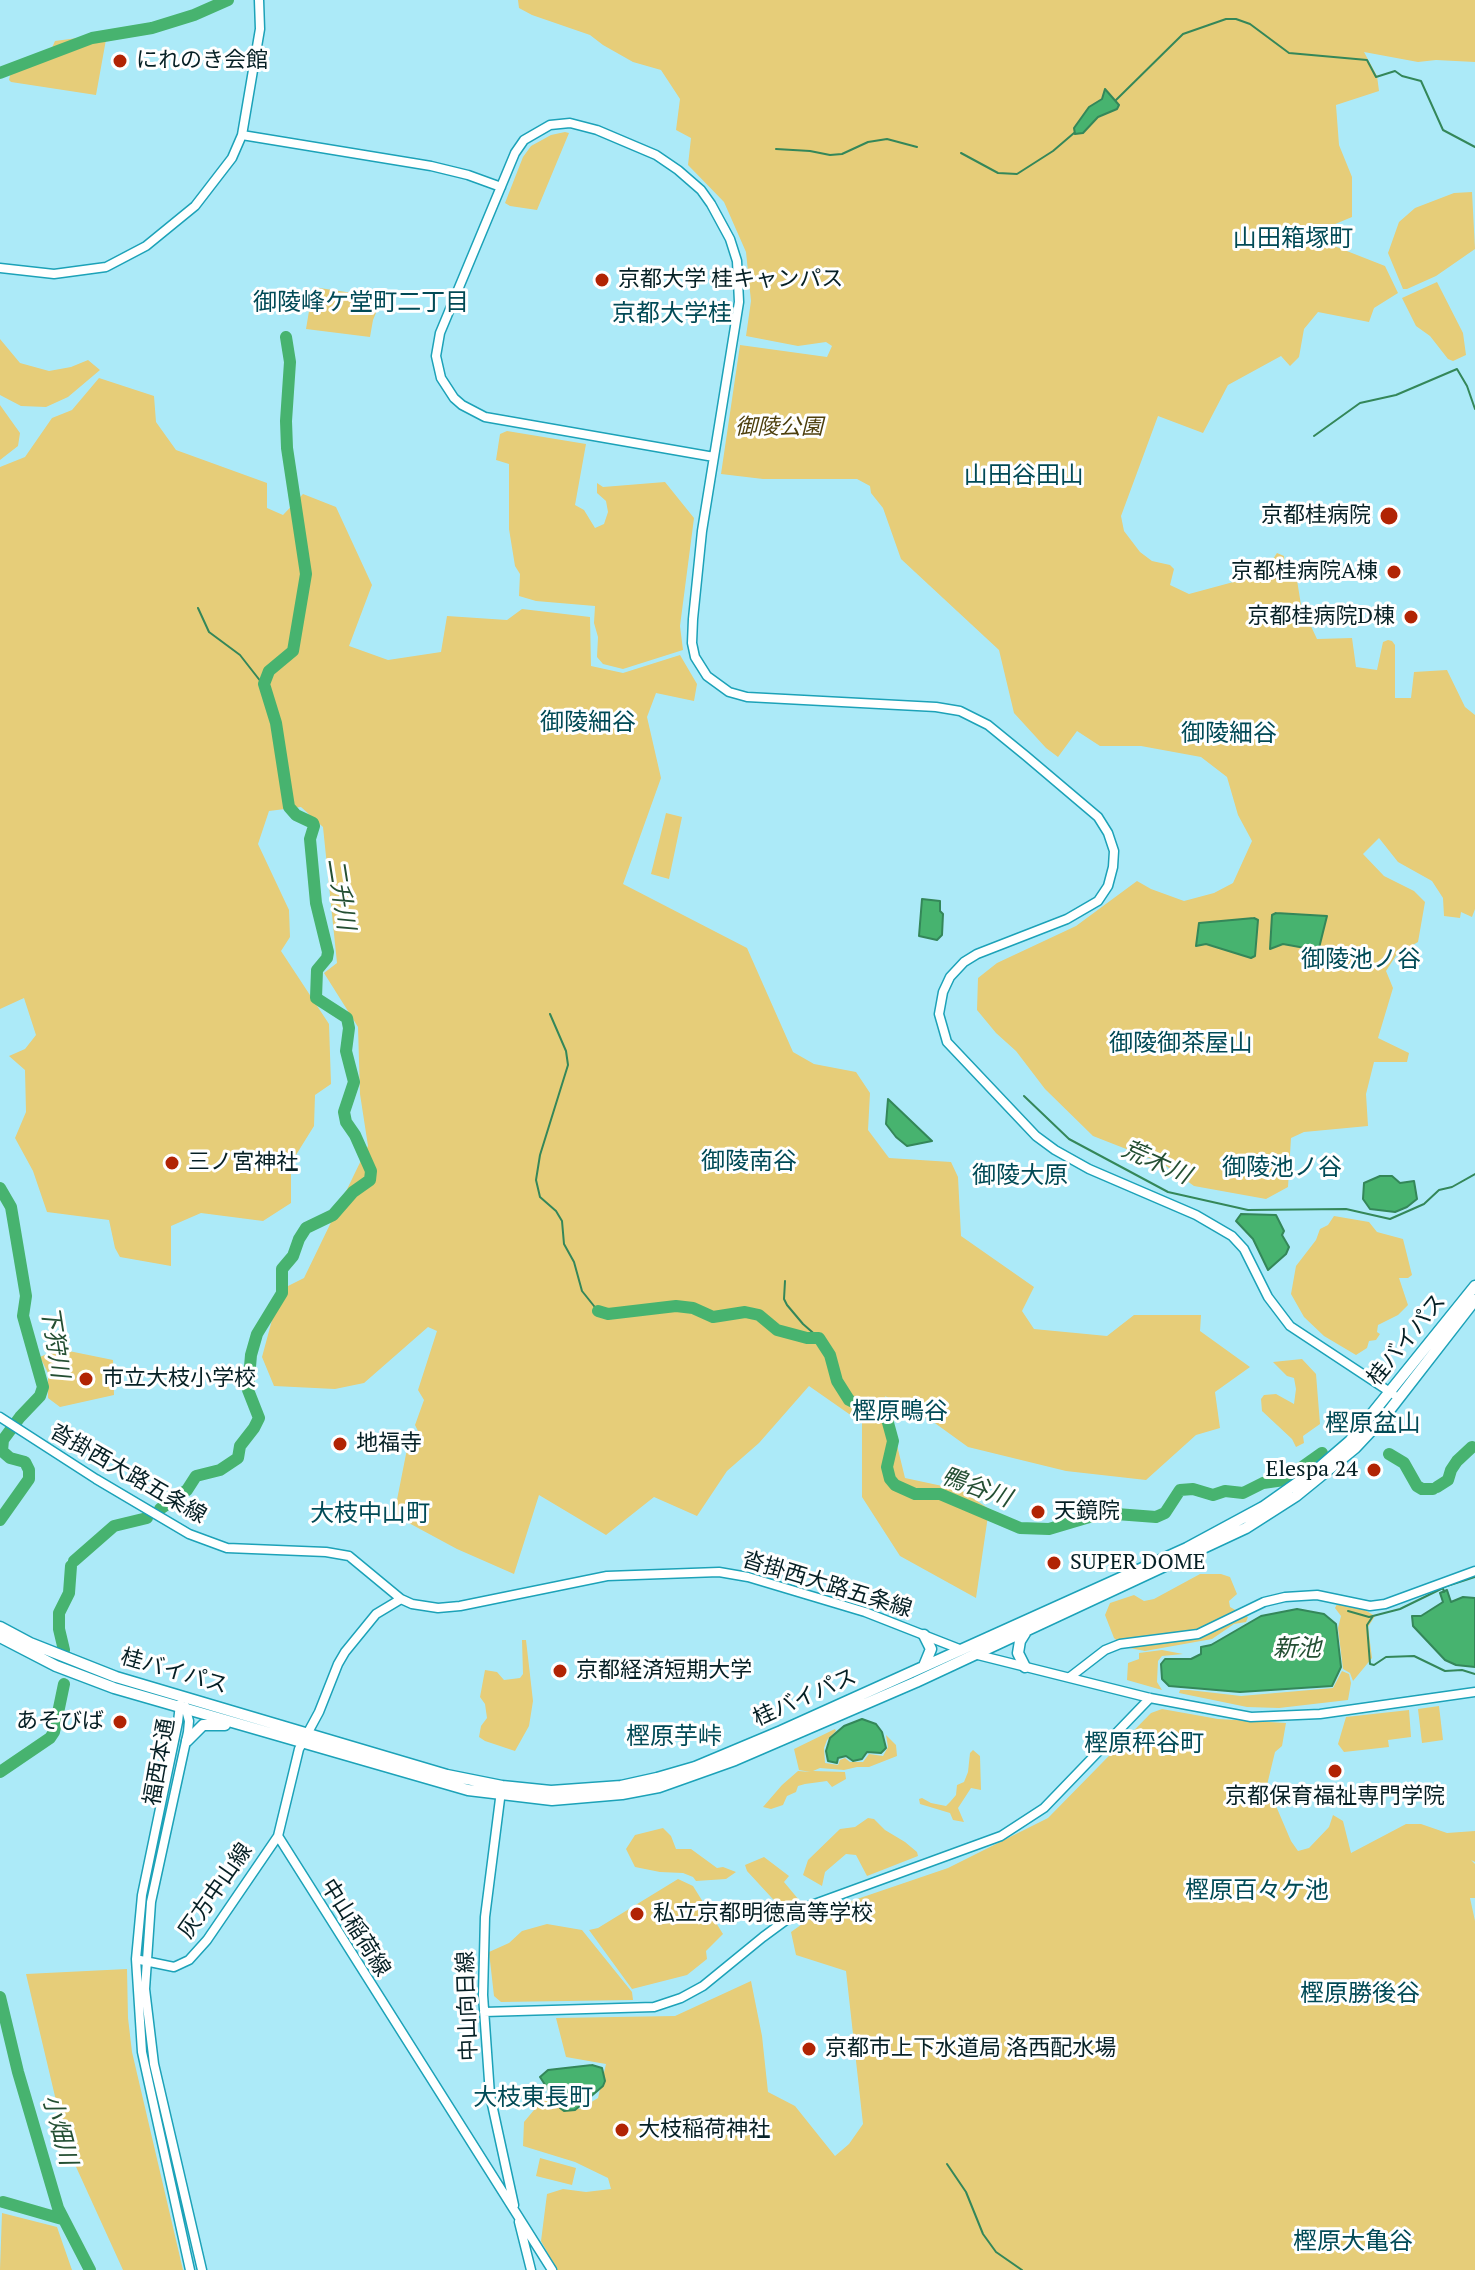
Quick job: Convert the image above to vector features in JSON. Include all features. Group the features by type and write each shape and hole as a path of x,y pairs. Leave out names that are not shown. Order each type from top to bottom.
{"highway":[{"name":"桂バイパス","path":"0,1627 93,1669 450,1785 552,1800 622,1794 659,1787 735,1760 1025,1633 1191,1556 1256,1522 1335,1465 1374,1428 1475,1286"},
{"name":"桂バイパス","path":"501,1791 621,1786 657,1778 732,1752 1187,1548 1252,1514 1321,1466 1395,1396 1475,1300"},
{"path":"1025,1633 1018,1653 1025,1667"},
{"path":"923,1667 931,1649 924,1635"},
{"name":"桂バイパス","path":"0,1637 28,1653 90,1679 247,1726 304,1739"},
{"path":"187,1741 199,1727 209,1724 247,1726"}],"street":[{"path":"0,268 63,274 89,271 120,261 146,246 195,206 224,169 242,135 260,29 259,0"},
{"path":"714,457 485,417 454,398 441,378 437,345 515,153 524,140 550,125 570,123 597,130 656,155 701,190 720,219 737,261 739,302 714,457 702,531 692,643 695,657 707,676 729,692 747,697 936,707 960,711 988,725 1098,817 1108,833 1114,851 1113,867 1108,886 1098,901 1067,919 977,954 950,977 943,992 939,1014 947,1042 1036,1136 1055,1150 1089,1169 1196,1215 1232,1236 1248,1257 1268,1297 1290,1326 1395,1396"},
{"path":"242,135 431,166 501,187"},
{"name":"沓掛西大路五条線","path":"0,1417 176,1528 227,1548 343,1554 356,1560 401,1599 427,1607 449,1607 607,1576 719,1572 748,1577 839,1604 975,1655 1216,1712 1251,1717 1320,1714 1475,1692"},
{"path":"1070,1677 1105,1650 1120,1644 1198,1634 1264,1602 1317,1595 1370,1606 1385,1604 1475,1571"},
{"path":"278,1836 304,1739 345,1652 376,1614 401,1599"},
{"name":"福西本通","path":"180,1695 189,1721 187,1741 140,1960 154,2064 202,2270"},
{"path":"484,2012 654,2007 681,1998 703,1986 801,1909 1001,1836 1044,1808 1150,1698"},
{"path":"183,1708 199,1701"},
{"name":"福西本通","path":"183,1708 142,1895 140,1960 142,2052 190,2270"},
{"name":"中山向日線","path":"501,1791 485,1917 484,2012 490,2095 531,2270"},
{"name":"灰方中山線","path":"140,1960 174,1967 189,1960 207,1940 278,1836"},
{"name":"中山稲荷線","path":"278,1836 552,2270"}],"green space":[{"name":"御陵公園","path":"518,0 1475,0 1475,62 1418,62 1364,52 1377,76 1379,91 1336,105 1339,145 1352,177 1352,217 1328,227 1329,244 1385,266 1398,293 1374,308 1369,322 1318,312 1304,329 1299,357 1290,366 1281,356 1228,385 1203,433 1158,416 1121,516 1124,531 1140,552 1152,561 1170,565 1174,569 1170,585 1189,594 1263,574 1277,553 1284,556 1285,575 1297,580 1301,605 1317,639 1352,638 1356,667 1377,670 1383,642 1392,641 1395,645 1395,698 1411,698 1414,672 1447,670 1465,707 1475,715 1475,909 1472,917 1461,912 1460,918 1444,916 1443,898 1432,881 1398,862 1379,838 1363,854 1384,876 1414,891 1425,902 1418,942 1397,954 1386,971 1393,988 1378,1038 1409,1053 1407,1062 1374,1062 1366,1094 1368,1126 1304,1132 1291,1138 1288,1187 1266,1199 1194,1186 1162,1163 1093,1136 1045,1089 1016,1051 977,1010 978,978 997,963 1076,926 1137,881 1184,901 1214,893 1233,883 1252,841 1238,815 1227,777 1201,757 1141,746 1100,746 1077,731 1058,757 1014,713 999,650 901,559 883,508 871,493 870,486 857,479 763,479 721,474 740,345 827,357 832,346 826,342 798,346 746,336 751,301 746,252 724,202 688,165 691,138 676,130 680,99 661,70 633,62 590,35 532,15 519,8"},
{"path":"107,34 96,95 9,80 12,67 51,50 55,41"},
{"path":"569,133 537,210 505,203 523,157 531,146 551,135"},
{"path":"1472,192 1475,249 1436,276 1403,289 1388,253 1399,222 1415,208 1454,193"},
{"path":"1437,282 1463,333 1466,355 1453,361 1416,326 1402,298"},
{"path":"313,287 379,297 381,301 370,337 306,329"},
{"path":"0,339 20,363 49,371 88,360 100,370 68,397 46,407 21,406 0,395"},
{"path":"99,378 154,396 156,422 176,450 267,483 267,508 283,515 303,494 336,507 372,585 349,646 388,660 441,652 447,616 507,620 522,609 590,617 591,666 623,673 680,655 697,684 694,701 656,693 647,717 661,778 623,884 747,948 793,1052 814,1064 856,1072 870,1093 868,1130 889,1158 951,1162 958,1177 961,1236 1034,1287 1022,1311 1034,1329 1107,1336 1134,1315 1201,1315 1200,1331 1250,1367 1215,1392 1220,1428 1196,1435 1146,1480 1066,1471 968,1447 932,1421 885,1396 905,1478 961,1490 989,1509 976,1598 900,1556 862,1497 862,1423 809,1386 759,1443 727,1471 697,1516 654,1497 606,1535 539,1495 514,1574 457,1549 394,1515 407,1449 421,1437 415,1425 424,1400 418,1390 437,1331 428,1327 364,1383 335,1389 274,1386 262,1357 272,1320 288,1286 304,1278 368,1146 360,1094 358,1027 324,973 337,963 323,827 301,807 269,811 258,844 289,910 290,937 281,951 329,1024 331,1084 315,1095 314,1126 291,1163 291,1203 263,1221 201,1213 171,1226 171,1266 120,1257 109,1220 47,1212 33,1171 15,1138 26,1112 25,1070 9,1056 25,1049 36,1035 24,998 0,1009 0,467 25,457 52,418 72,410"},
{"path":"0,405 20,433 18,446 0,460"},
{"path":"507,431 586,444 575,505 584,510 595,528 604,524 608,512 606,501 597,493 597,483 603,487 665,482 694,518 680,626 683,650 623,669 603,664 597,657 595,606 536,601 519,596 520,574 515,566 509,529 509,464 496,460 500,434"},
{"path":"666,813 682,817 669,879 651,874"},
{"path":"1334,1216 1369,1222 1377,1232 1403,1239 1412,1275 1399,1278 1408,1305 1398,1315 1378,1325 1377,1332 1380,1334 1376,1340 1369,1341 1367,1348 1356,1355 1324,1336 1304,1317 1291,1294 1296,1266 1316,1240 1320,1229 1328,1225"},
{"path":"64,1350 113,1360 114,1395 60,1407 48,1398 48,1373 40,1357 49,1353 61,1354"},
{"path":"1302,1359 1316,1374 1320,1424 1303,1436 1304,1443 1296,1447 1292,1439 1262,1411 1261,1399 1264,1395 1276,1394 1294,1404 1294,1378 1287,1376 1273,1362"},
{"path":"1200,1574 1230,1577 1237,1594 1229,1601 1230,1607 1248,1617 1246,1622 1234,1624 1212,1639 1145,1651 1124,1647 1114,1638 1105,1615 1110,1603 1134,1595 1144,1601 1154,1599"},
{"path":"1338,1602 1375,1616 1368,1627 1372,1658 1353,1681 1350,1673 1343,1669 1338,1628 1341,1616 1335,1608"},
{"path":"522,1640 526,1640 533,1701 529,1726 515,1751 479,1737 481,1726 487,1718 485,1704 480,1697 485,1670 497,1672 504,1680 520,1678 523,1674"},
{"path":"1162,1650 1183,1654 1162,1656 1158,1661 1157,1682 1162,1690 1127,1680 1128,1663 1139,1659 1139,1653"},
{"path":"1342,1671 1349,1674 1351,1683 1348,1700 1279,1708 1247,1707 1179,1693 1180,1690 1189,1690 1241,1696 1333,1688"},
{"path":"1439,1706 1443,1740 1422,1743 1418,1709"},
{"path":"1162,1709 1218,1719 1286,1723 1282,1746 1275,1752 1267,1785 1298,1851 1309,1848 1329,1827 1333,1815 1343,1821 1351,1853 1406,1824 1421,1824 1447,1833 1475,1831 1475,1862 1471,1860 1475,1864 1475,1898 1470,1898 1475,1921 1475,2270 557,2270 541,2241 547,2194 563,2189 586,2192 611,2189 608,2178 575,2162 523,2146 524,2122 544,2098 580,2109 598,2098 606,2064 566,2057 556,2018 675,2016 751,1981 762,2036 768,2092 795,2106 835,2156 849,2144 863,2124 846,1971 796,1955 791,1932 819,1912 948,1868 1048,1818 1151,1713"},
{"path":"1409,1710 1411,1737 1388,1740 1389,1747 1344,1752 1338,1744 1346,1717"},
{"path":"835,1729 824,1748 825,1763 838,1765 845,1758 850,1762 863,1762 869,1754 883,1756 888,1747 886,1735 896,1745 897,1756 869,1767 844,1770 820,1768 813,1771 845,1772 846,1779 832,1787 827,1781 798,1786 796,1792 787,1796 783,1805 771,1809 763,1807 798,1771 811,1772 799,1770 794,1749"},
{"path":"973,1750 980,1756 981,1790 971,1788 958,1808 964,1822 953,1820 950,1813 920,1804 919,1799 922,1798 946,1806 950,1802 956,1795 957,1785 964,1782"},
{"path":"868,1818 874,1819 905,1842 918,1856 867,1876 856,1855 846,1854 825,1872 822,1886 803,1875 808,1860 840,1829 855,1827"},
{"path":"663,1828 671,1836 676,1849 691,1849 717,1868 736,1872 726,1879 696,1881 683,1873 635,1867 626,1849 635,1835"},
{"path":"764,1857 789,1876 784,1882 799,1900 782,1909 747,1871 745,1865"},
{"path":"678,1879 693,1886 723,1934 706,1951 707,1959 687,1975 632,1989 589,1930 598,1928"},
{"path":"547,1924 582,1930 632,1992 633,2000 501,2002 494,1996 489,1952 509,1943 522,1931"},
{"path":"127,1969 132,2052 183,2270 123,2270 67,2147 26,1974"},
{"path":"540,2158 576,2168 572,2185 536,2176"},
{"path":"2,2213 57,2227 72,2270 0,2270"}],"water":[{"path":"1105,89 1119,105 1117,109 1098,117 1083,133 1075,134 1074,128 1089,107 1102,99"},
{"path":"922,899 940,901 942,935 937,940 919,936"},
{"path":"1272,915 1327,916 1319,948 1283,944 1270,949"},
{"path":"1258,920 1255,956 1251,958 1206,944 1196,946 1199,923"},
{"path":"888,1099 932,1141 907,1146 896,1137 886,1124"},
{"path":"1380,1176 1392,1176 1400,1183 1414,1181 1417,1199 1395,1212 1370,1209 1363,1199 1364,1183"},
{"path":"1241,1214 1276,1215 1284,1231 1282,1235 1289,1247 1286,1254 1268,1270 1253,1239 1236,1221"},
{"path":"1447,1590 1451,1602 1463,1597 1475,1598 1475,1667 1445,1660 1413,1626 1412,1616 1421,1616 1443,1602 1440,1593"},
{"name":"新池","path":"1297,1609 1324,1614 1336,1624 1341,1667 1332,1686 1240,1692 1169,1686 1162,1679 1161,1664 1165,1659 1191,1659 1201,1654 1201,1647 1211,1645 1261,1616"},
{"path":"862,1719 876,1724 882,1732 886,1748 881,1753 867,1752 862,1759 853,1761 846,1756 838,1758 837,1763 828,1761 826,1751 830,1738 844,1726"},
{"path":"592,2065 602,2068 603,2086 575,2110 564,2111 540,2077 548,2070"}],"waterway":[{"path":"0,73 92,38 152,28 228,0"},
{"path":"1116,100 1183,34 1226,19 1236,19 1250,24 1289,53 1367,60 1376,77 1395,71 1421,81 1443,130 1475,147"},
{"path":"961,153 998,173 1017,174 1074,133"},
{"path":"776,149 842,154 868,142 887,139 917,147"},
{"name":"二升川","path":"160,1509 187,1490 196,1476 220,1470 238,1458 240,1446 259,1418 248,1390 251,1355 257,1334 282,1293 282,1269 293,1256 306,1228 333,1215 353,1192 370,1180 371,1171 344,1112 354,1082 346,1051 347,1018 316,998 317,970 328,952 316,903 310,839 314,826 289,807 276,723 264,684 269,671 293,651 306,574 287,448 290,362 286,337"},
{"path":"1314,436 1360,403 1396,395 1457,369 1475,409"},
{"path":"198,608 209,632 240,655 265,687"},
{"name":"鴨谷川","path":"550,1014 566,1051 568,1065 540,1155 536,1180 540,1197 562,1221 564,1244 574,1262 582,1291 598,1311"},
{"name":"荒木川","path":"1024,1096 1069,1139 1168,1192 1248,1210 1346,1209 1390,1219 1424,1204 1439,1190 1452,1187 1475,1174"},
{"name":"下狩川","path":"0,1188 11,1207 26,1296 23,1316 43,1387 40,1396 3,1440 2,1451 10,1458 25,1462 29,1479 0,1520"},
{"path":"785,1281 784,1299 787,1305 819,1338"},
{"name":"鴨谷川","path":"598,1311 608,1314 676,1306 693,1308 713,1317 745,1312 759,1315 777,1330 819,1338 830,1355 837,1381 849,1400 861,1406 884,1408 893,1441 887,1467 895,1485 915,1494 940,1494 1020,1528 1049,1529 1103,1513 1156,1517 1165,1513 1180,1490 1193,1489 1213,1495 1225,1491 1243,1493 1263,1483 1284,1480 1322,1453"},
{"name":"鴨谷川","path":"1437,1487 1448,1480 1457,1461 1472,1447"},
{"name":"鴨谷川","path":"1389,1454 1404,1463 1417,1486 1433,1489"},
{"name":"二升川","path":"74,1561 114,1526 147,1518"},
{"name":"二升川","path":"64,1650 59,1613 69,1593 71,1566"},
{"path":"1444,1587 1475,1577"},
{"path":"1348,1611 1369,1617 1400,1609 1443,1588 1444,1592"},
{"path":"1373,1616 1367,1625 1370,1664 1374,1665 1386,1657 1414,1656 1445,1671 1462,1670 1475,1674"},
{"name":"二升川","path":"0,1772 50,1738 64,1684"},
{"name":"小畑川","path":"0,1997 18,2072 58,2208 90,2270"},
{"path":"947,2164 966,2192 983,2234 996,2252 1022,2270"},
{"path":"3,2202 62,2219"}],"place":[{"name":"にれのき会館","path":"120,61"},
{"name":"京都大学 桂キャンパス","path":"602,280"},
{"name":"京都桂病院","path":"1389,516"},
{"name":"京都桂病院A棟","path":"1394,572"},
{"name":"京都桂病院D棟","path":"1411,617"},
{"name":"三ノ宮神社","path":"172,1163"},
{"name":"市立大枝小学校","path":"86,1379"},
{"name":"地福寺","path":"340,1444"},
{"name":"Elespa 24","path":"1374,1470"},
{"name":"天鏡院","path":"1038,1512"},
{"name":"SUPER DOME","path":"1054,1563"},
{"name":"京都経済短期大学","path":"560,1671"},
{"name":"あそびば","path":"120,1722"},
{"name":"京都保育福祉専門学院","path":"1335,1771"},
{"name":"私立京都明徳高等学校","path":"637,1914"},
{"name":"京都市上下水道局 洛西配水場","path":"809,2049"},
{"name":"大枝稲荷神社","path":"622,2130"}],"district":[{"name":"山田箱塚町","path":"1293,239"},
{"name":"御陵峰ケ堂町二丁目","path":"361,303"},
{"name":"京都大学桂","path":"672,314"},
{"name":"山田谷田山","path":"1024,476"},
{"name":"御陵細谷","path":"588,723"},
{"name":"御陵細谷","path":"1229,734"},
{"name":"御陵池ノ谷","path":"1361,960"},
{"name":"御陵御茶屋山","path":"1181,1044"},
{"name":"御陵南谷","path":"749,1162"},
{"name":"御陵池ノ谷","path":"1282,1168"},
{"name":"御陵大原","path":"1020,1176"},
{"name":"樫原鴫谷","path":"900,1412"},
{"name":"樫原盆山","path":"1373,1424"},
{"name":"大枝中山町","path":"370,1514"},
{"name":"樫原芋峠","path":"674,1737"},
{"name":"樫原秤谷町","path":"1144,1744"},
{"name":"樫原百々ケ池","path":"1257,1891"},
{"name":"樫原勝後谷","path":"1360,1994"},
{"name":"大枝東長町","path":"533,2098"},
{"name":"樫原大亀谷","path":"1353,2242"}]}
